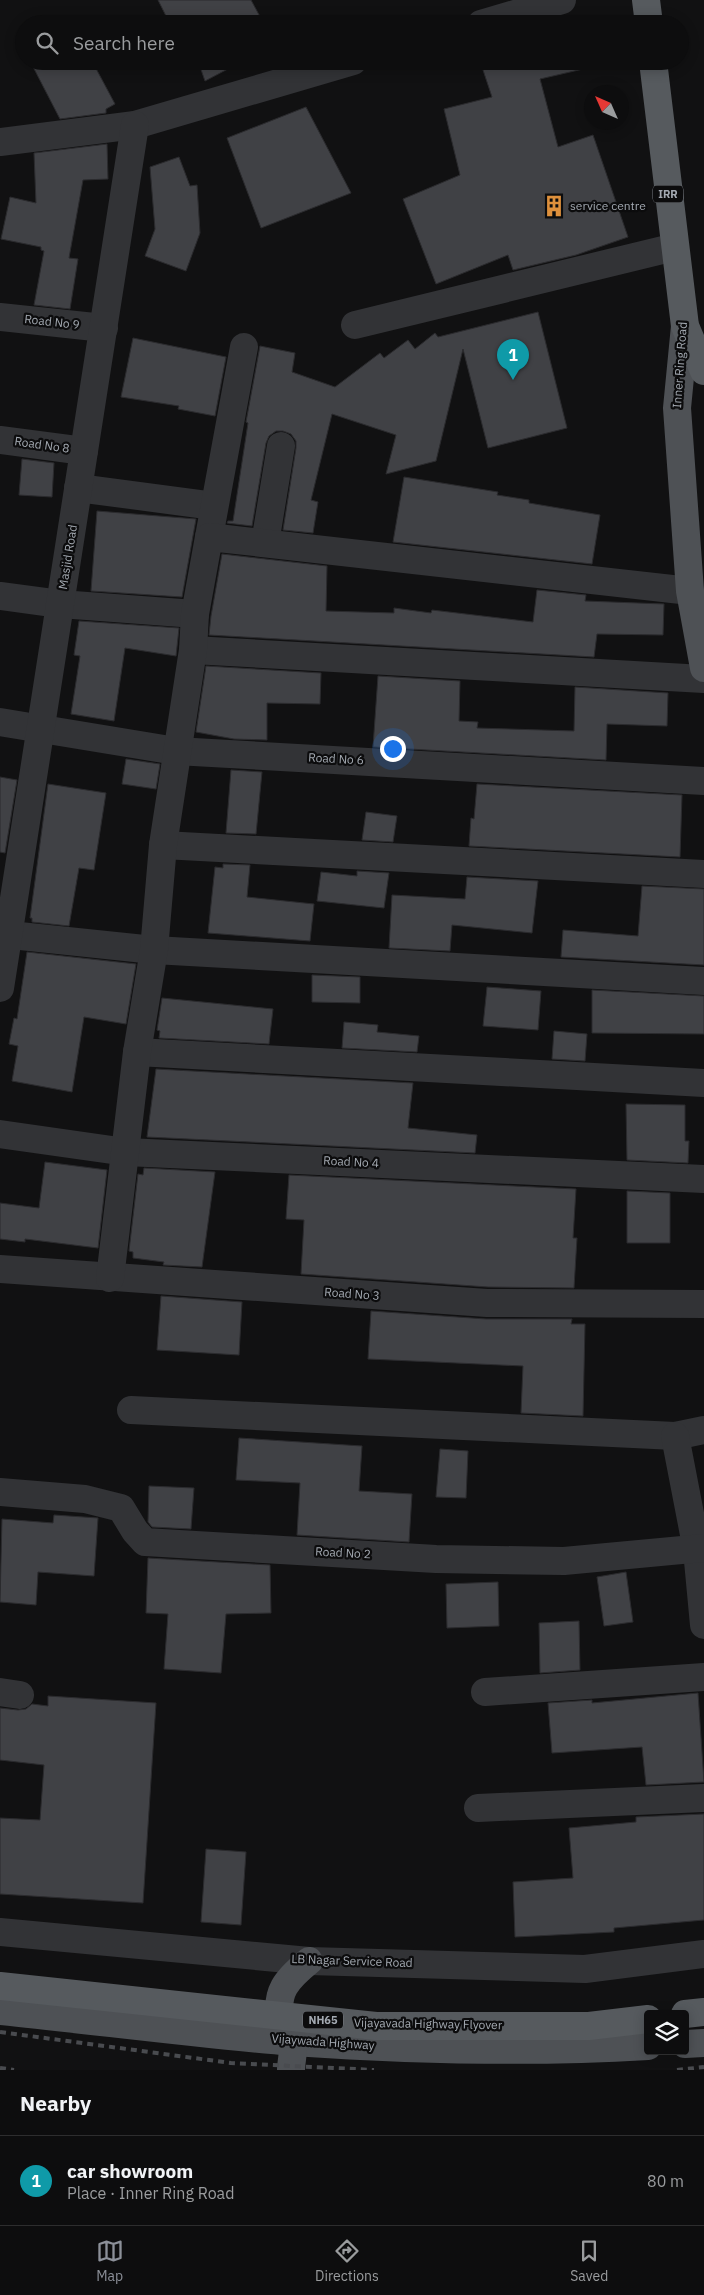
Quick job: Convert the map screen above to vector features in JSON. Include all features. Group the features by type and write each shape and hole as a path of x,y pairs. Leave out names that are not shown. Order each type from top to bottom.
{"highway":[{"path":"646,0 648,15"},
{"name":"Inner Ring Road","path":"654,70 685,326"},
{"name":"IRR","path":"685,326 704,371"},
{"name":"Vijayavada Highway Flyover","path":"0,1986 376,2026 589,2026 644,2019"},
{"path":"689,2014 704,2012"}],"main road":[{"name":"Inner Ring Road","path":"685,326 677,408 690,591 704,668"},
{"path":"291,2070 293,2042 281,2025 280,2006 283,1987 289,1978 309,1961"},
{"name":"Vijaywada Highway","path":"0,2011 293,2042 437,2049 564,2051 644,2046"},
{"path":"689,2044 704,2043"}],"street":[{"path":"511,15 562,0"},
{"path":"0,142 135,125 322,70"},
{"name":"Masjid Road","path":"0,988 4,935 41,728 135,125"},
{"path":"356,325 674,247"},
{"name":"Road No 9","path":"0,317 104,328"},
{"path":"110,1278 137,1052 154,950 163,845 193,650 195,614 244,347"},
{"name":"Road No 8","path":"0,440 84,451"},
{"path":"265,543 281,446"},
{"path":"78,488 214,506"},
{"path":"209,537 690,591"},
{"path":"0,596 60,604 195,614"},
{"path":"193,650 704,679"},
{"name":"Road No 6","path":"0,722 176,751 704,781"},
{"path":"163,845 704,874"},
{"path":"4,935 154,950 704,981"},
{"path":"137,1052 704,1083"},
{"name":"Road No 4","path":"0,1134 126,1152 704,1179"},
{"name":"Road No 3","path":"0,1270 487,1303 704,1304"},
{"path":"132,1410 675,1436 704,1430"},
{"path":"675,1436 701,1549 704,1625"},
{"name":"Road No 2","path":"0,1492 85,1499 120,1508 135,1531 146,1542 436,1559 564,1561 701,1549"},
{"path":"485,1692 704,1677"},
{"path":"478,1808 704,1798"},
{"name":"LB Nagar Service Road","path":"0,1932 309,1961 585,1970 704,1954"}],"building":[{"path":"158,0 251,0 259,15 166,15"},
{"path":"35,70 97,70 115,104 106,109 106,113 60,119"},
{"path":"201,70 226,70 205,81"},
{"path":"483,70 579,70 540,79 558,147 593,135 628,237 576,255 513,270 508,255 436,284 403,199 460,175 444,109 492,97"},
{"path":"306,107 351,193 261,228 227,138"},
{"path":"107,144 108,179 83,180 69,258 78,259 70,309 34,305 44,251 41,250 41,247 1,239 10,197 36,203 34,153"},
{"path":"179,157 190,186 197,185 200,233 186,271 145,256 155,229 150,167"},
{"path":"538,312 567,428 488,448 463,349 436,461 386,474 396,435 332,414 311,500 318,502 313,533 283,530 296,441 291,434 283,431 276,431 269,436 266,443 252,526 227,523 228,521 233,521 248,423 246,422 260,346 295,353 292,372 335,387 380,353 384,358 408,340 415,349 435,333 438,337"},
{"path":"133,338 226,357 215,416 178,409 179,406 121,397"},
{"path":"22,459 54,463 52,497 19,495"},
{"path":"404,477 498,492 497,495 529,500 529,503 600,515 592,564 393,542"},
{"path":"97,511 196,519 182,597 91,591"},
{"path":"222,554 327,566 326,611 394,613 394,608 431,613 432,610 533,622 537,590 586,595 585,601 664,604 663,635 597,634 594,657 209,635"},
{"path":"79,621 179,628 176,656 125,648 114,721 71,714 80,656 74,655"},
{"path":"206,666 321,673 320,704 267,703 267,740 234,739 196,732"},
{"path":"378,676 460,681 459,721 478,722 477,728 574,731 575,687 668,693 667,726 607,724 606,760 373,747"},
{"path":"126,759 160,764 156,789 122,784"},
{"path":"231,770 262,772 256,834 226,833"},
{"path":"0,777 17,780 5,853 0,852"},
{"path":"48,784 106,793 94,870 79,868 69,926 32,922 32,918 30,918"},
{"path":"477,784 682,795 680,857 469,846 471,818 474,819"},
{"path":"366,812 397,816 393,842 362,840"},
{"path":"223,864 250,865 247,897 314,904 310,941 208,933 215,867 223,868"},
{"path":"357,871 389,873 384,908 317,901 321,872 357,876"},
{"path":"467,877 538,881 532,933 452,925 450,951 389,948 392,895 465,899"},
{"path":"642,886 704,889 704,965 561,957 563,930 638,936"},
{"path":"27,952 136,964 126,1024 84,1017 72,1092 12,1081 18,1046 9,1044 14,1018 17,1019"},
{"path":"312,975 360,977 360,1003 312,1002"},
{"path":"487,987 541,991 538,1030 483,1026"},
{"path":"592,990 704,996 704,1034 592,1033"},
{"path":"162,998 273,1009 269,1044 159,1038 160,1031 157,1030"},
{"path":"344,1022 378,1025 377,1032 419,1036 417,1052 342,1048"},
{"path":"554,1031 587,1034 585,1061 552,1059"},
{"path":"156,1069 413,1083 408,1128 477,1135 475,1153 147,1137"},
{"path":"626,1104 685,1105 685,1141 689,1141 688,1163 627,1160"},
{"path":"45,1162 107,1170 98,1248 25,1239 25,1242 0,1239 0,1203 39,1208"},
{"path":"144,1168 215,1172 202,1267 163,1265 164,1262 133,1258 133,1252 129,1251 138,1174 143,1175"},
{"path":"289,1175 576,1189 573,1238 577,1238 574,1288 488,1287 301,1274 304,1220 286,1219"},
{"path":"627,1191 670,1193 670,1243 627,1243"},
{"path":"161,1296 242,1302 239,1355 157,1350"},
{"path":"371,1311 486,1319 572,1319 571,1324 585,1324 583,1416 521,1413 523,1366 368,1359"},
{"path":"239,1438 362,1446 359,1491 412,1494 409,1542 297,1535 300,1483 236,1480"},
{"path":"440,1449 468,1451 466,1498 436,1497"},
{"path":"149,1486 194,1488 191,1529 152,1527 148,1522"},
{"path":"54,1515 98,1518 94,1576 38,1572 36,1605 0,1602 2,1519 53,1523"},
{"path":"148,1558 270,1565 271,1613 226,1614 221,1673 164,1669 168,1614 146,1613"},
{"path":"626,1572 633,1622 604,1626 597,1577"},
{"path":"498,1582 499,1626 447,1628 446,1584"},
{"path":"579,1621 580,1670 540,1673 539,1623"},
{"path":"698,1693 704,1782 646,1785 642,1747 552,1753 548,1703 592,1700 592,1703"},
{"path":"48,1696 156,1703 143,1903 0,1894 0,1818 40,1820 44,1765 0,1760 0,1708 18,1710 26,1709 32,1704 48,1706"},
{"path":"704,1814 704,1920 614,1928 614,1932 515,1937 513,1882 573,1878 569,1828 636,1822 636,1817"},
{"path":"206,1849 246,1852 241,1925 201,1922"}],"railway":[{"path":"0,2032 231,2063 374,2070"},
{"path":"677,2070 704,2067"},
{"path":"0,2068 14,2070"}],"place":[{"name":"service centre","path":"554,206"},
{"name":"car showroom","path":"513,380"}]}
